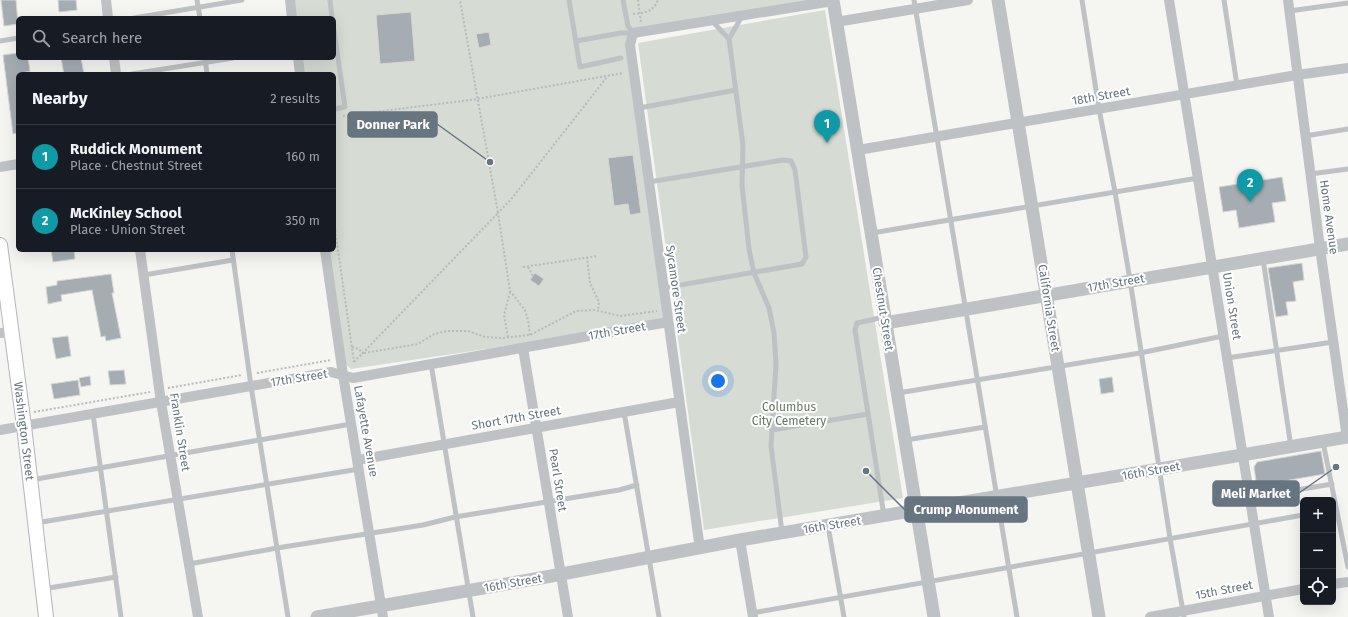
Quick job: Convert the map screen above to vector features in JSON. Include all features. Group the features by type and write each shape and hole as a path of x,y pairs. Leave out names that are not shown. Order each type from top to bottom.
{"main road":[{"name":"Washington Street","path":"0,245 6,332 24,426 46,617"}],"street":[{"path":"106,0 108,16"},
{"path":"290,0 292,16"},
{"path":"638,33 833,0"},
{"name":"Chestnut Street","path":"833,0 884,320 934,617"},
{"path":"836,22 915,4 968,0"},
{"name":"California Street","path":"998,0 1099,617"},
{"name":"Union Street","path":"1168,0 1185,94 1269,617"},
{"name":"Home Avenue","path":"1288,0 1320,248 1348,438"},
{"name":"Sycamore Street","path":"638,33 630,45 632,71 700,549"},
{"path":"114,60 116,72"},
{"path":"298,60 300,72"},
{"name":"18th Street","path":"858,150 1237,85 1348,68"},
{"path":"0,167 16,164"},
{"name":"17th Street","path":"884,320 966,309 1047,294 1348,244"},
{"name":"Franklin Street","path":"140,252 161,402 198,617"},
{"name":"Lafayette Avenue","path":"325,252 343,375 382,611"},
{"name":"17th Street","path":"0,430 332,372 353,378 668,322"},
{"name":"Pearl Street","path":"523,348 568,617"},
{"name":"Short 17th Street","path":"358,465 444,444 678,402"},
{"name":"16th Street","path":"317,617 382,611 468,591 700,549 740,540 1348,438"},
{"path":"740,540 752,615"},
{"path":"1336,584 1348,582"},
{"name":"15th Street","path":"1150,617 1184,614 1300,590"}],"lane":[{"path":"197,0 200,16"},
{"path":"146,16 242,0"},
{"path":"330,0 332,16"},
{"path":"569,0 580,67 620,58"},
{"path":"623,0 628,26 638,33"},
{"path":"1082,0 1099,109 1130,280 1140,353 1184,614"},
{"path":"1224,0 1237,85"},
{"path":"1289,11 1348,3"},
{"path":"915,4 938,136 950,220 966,309 1007,568 1017,617"},
{"path":"729,39 742,16"},
{"path":"712,21 729,39 743,145 742,185 754,273 769,308 774,333 776,364 771,446 782,533"},
{"path":"576,41 621,33 638,33"},
{"path":"0,41 16,38"},
{"path":"336,44 345,107 336,109"},
{"path":"142,72 205,60 207,72"},
{"path":"638,108 736,90"},
{"path":"1305,136 1348,129"},
{"path":"648,182 743,165 783,160 791,161 795,170 806,257 802,264 663,288"},
{"path":"1310,174 1348,169"},
{"path":"871,233 1198,178"},
{"path":"232,252 250,386 288,617"},
{"path":"1263,258 1291,447"},
{"path":"144,275 233,260"},
{"path":"884,320 857,323 855,330 884,516"},
{"path":"897,394 977,379 1140,353 1223,336"},
{"path":"1227,358 1334,342"},
{"path":"432,364 455,517 473,617"},
{"path":"624,412 659,617"},
{"path":"93,414 121,617"},
{"path":"772,430 868,414"},
{"path":"30,480 351,424"},
{"path":"905,440 985,427"},
{"path":"1323,442 1334,497"},
{"path":"35,524 267,485 358,465"},
{"path":"1250,498 1332,484"},
{"path":"189,564 277,548 423,525 455,517 619,490 637,485"},
{"path":"1336,514 1348,567"},
{"path":"752,615 840,597 1300,515"},
{"path":"828,526 844,617"},
{"path":"42,590 116,577"}],"path":[{"path":"460,0 498,213 510,291 504,315 508,337"},
{"path":"638,0 640,13 638,33"},
{"path":"626,16 648,12 655,7 658,0"},
{"path":"341,117 477,99 607,77 632,71"},
{"path":"336,236 354,362 513,197 607,77"},
{"path":"523,267 598,256"},
{"path":"587,258 590,283 599,302 598,311"},
{"path":"528,267 533,276"},
{"path":"510,291 524,310 528,320 530,335"},
{"path":"363,354 418,344 434,334 447,331 468,331 485,337 530,335 576,311 598,311 620,316 657,311 656,304 665,303"},
{"path":"352,347 359,349 363,354"}],"green space":[{"path":"290,0 833,0 633,33 668,322 351,369 341,360 325,252 336,252 336,72 300,72 298,60 336,60 336,16 293,16"},
{"name":"Columbus City Cemetery","path":"825,10 903,498 704,530 638,43"}],"building":[{"path":"1,0 16,0 17,16 16,16 16,24 4,26"},
{"path":"58,0 76,0 77,10 59,12"},
{"path":"411,12 415,61 380,64 376,15"},
{"path":"489,32 491,45 479,48 476,34"},
{"path":"16,53 16,60 28,60 30,71 16,72 16,133 13,134 3,55"},
{"path":"61,60 81,60 84,72 64,72"},
{"path":"633,155 641,213 630,215 628,204 614,206 608,158"},
{"path":"1282,177 1286,201 1272,203 1275,222 1239,228 1236,210 1223,212 1219,187"},
{"path":"51,252 74,252 75,259 53,262"},
{"path":"1302,263 1304,280 1293,282 1296,301 1286,302 1288,315 1276,317 1268,268"},
{"path":"535,273 544,279 539,286 530,280"},
{"path":"111,274 114,293 112,293 121,338 106,341 105,336 101,337 92,290 61,295 62,301 48,304 46,287 57,285 57,281"},
{"path":"68,336 71,356 56,359 52,338"},
{"path":"124,370 126,384 110,385 108,371"},
{"path":"90,376 91,385 81,387 79,378"},
{"path":"1112,377 1114,392 1101,394 1099,379"},
{"path":"78,380 80,395 54,399 51,384"},
{"path":"1321,451 1325,474 1284,481 1284,484 1257,488 1254,467 1257,462"}],"place":[{"name":"Ruddick Monument","path":"827,143"},
{"name":"Donner Park","path":"490,162"},
{"name":"McKinley School","path":"1250,202"},
{"name":"Meli Market","path":"1336,467"},
{"name":"Crump Monument","path":"866,471"}]}
